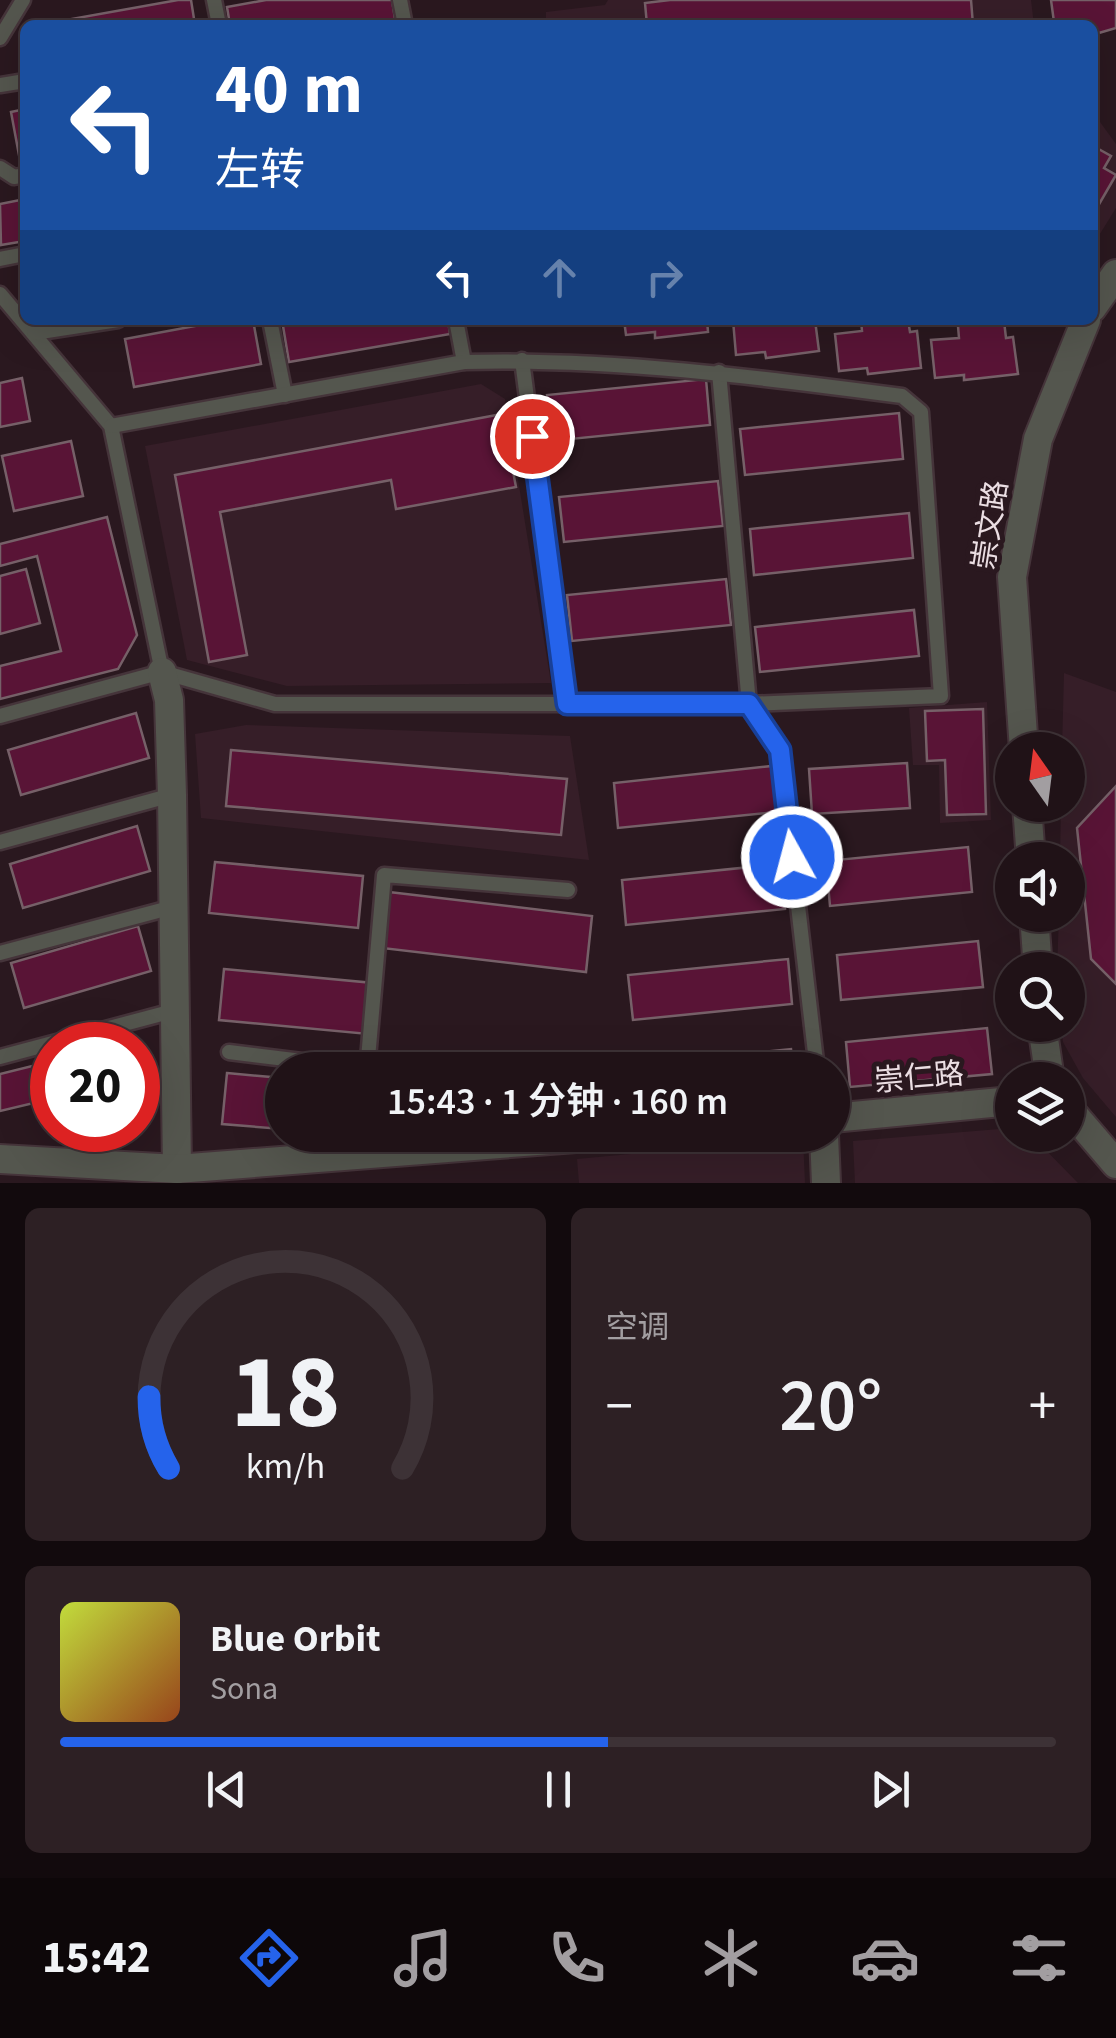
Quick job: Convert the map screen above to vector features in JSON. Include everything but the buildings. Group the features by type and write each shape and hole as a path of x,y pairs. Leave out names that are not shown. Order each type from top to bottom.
{"street":[{"path":"1098,300 1116,274"},
{"name":"崇文路","path":"1023,732 1012,577 1038,439 1084,325"},
{"path":"162,672 169,700 172,794 177,1176"},
{"name":"崇仁路","path":"850,1116 995,1103"},
{"path":"1085,1128 1116,1164"},
{"path":"0,1158 177,1176 319,1152"},
{"path":"825,1152 826,1183"}],"lane":[{"path":"0,38 23,0"},
{"path":"0,294 20,317"},
{"path":"27,325 111,426 162,672"},
{"path":"34,333 86,325"},
{"path":"271,325 285,395"},
{"path":"457,325 464,362"},
{"path":"0,716 162,672 276,704 749,704 942,696 920,412 902,396 719,372 522,360 464,362 111,426"},
{"path":"522,360 567,704"},
{"path":"719,372 749,704 780,750 815,1052"},
{"path":"0,842 172,794"},
{"path":"368,1052 384,875 568,890"},
{"path":"0,953 173,907"},
{"path":"0,1057 172,1011"},
{"path":"228,1052 265,1057"}],"shaded area":[{"path":"608,0 1031,0 1033,20 546,20 546,12 605,5"},
{"path":"1098,119 1116,144 1116,208 1098,237"},
{"path":"481,384 505,399 551,683 287,686 187,660 145,446"},
{"path":"1064,673 1116,692 1116,1117 1085,1080 1085,1062 1074,1062 1063,1042 1085,1042 1085,952 1058,952 1058,932 1085,932 1085,842 1060,842 1061,822 1085,822 1085,732 1062,732"},
{"path":"987,702 991,820 940,823 939,765 913,765 909,708"},
{"path":"246,725 570,736 589,860 201,818 195,734"},
{"path":"995,1129 995,1152 1048,1152 1078,1183 855,1183 853,1141"},
{"path":"652,1152 804,1152 805,1183 579,1183 577,1159"}],"route":[{"path":"532,436 567,704 749,704 780,750 792,857"}]}
